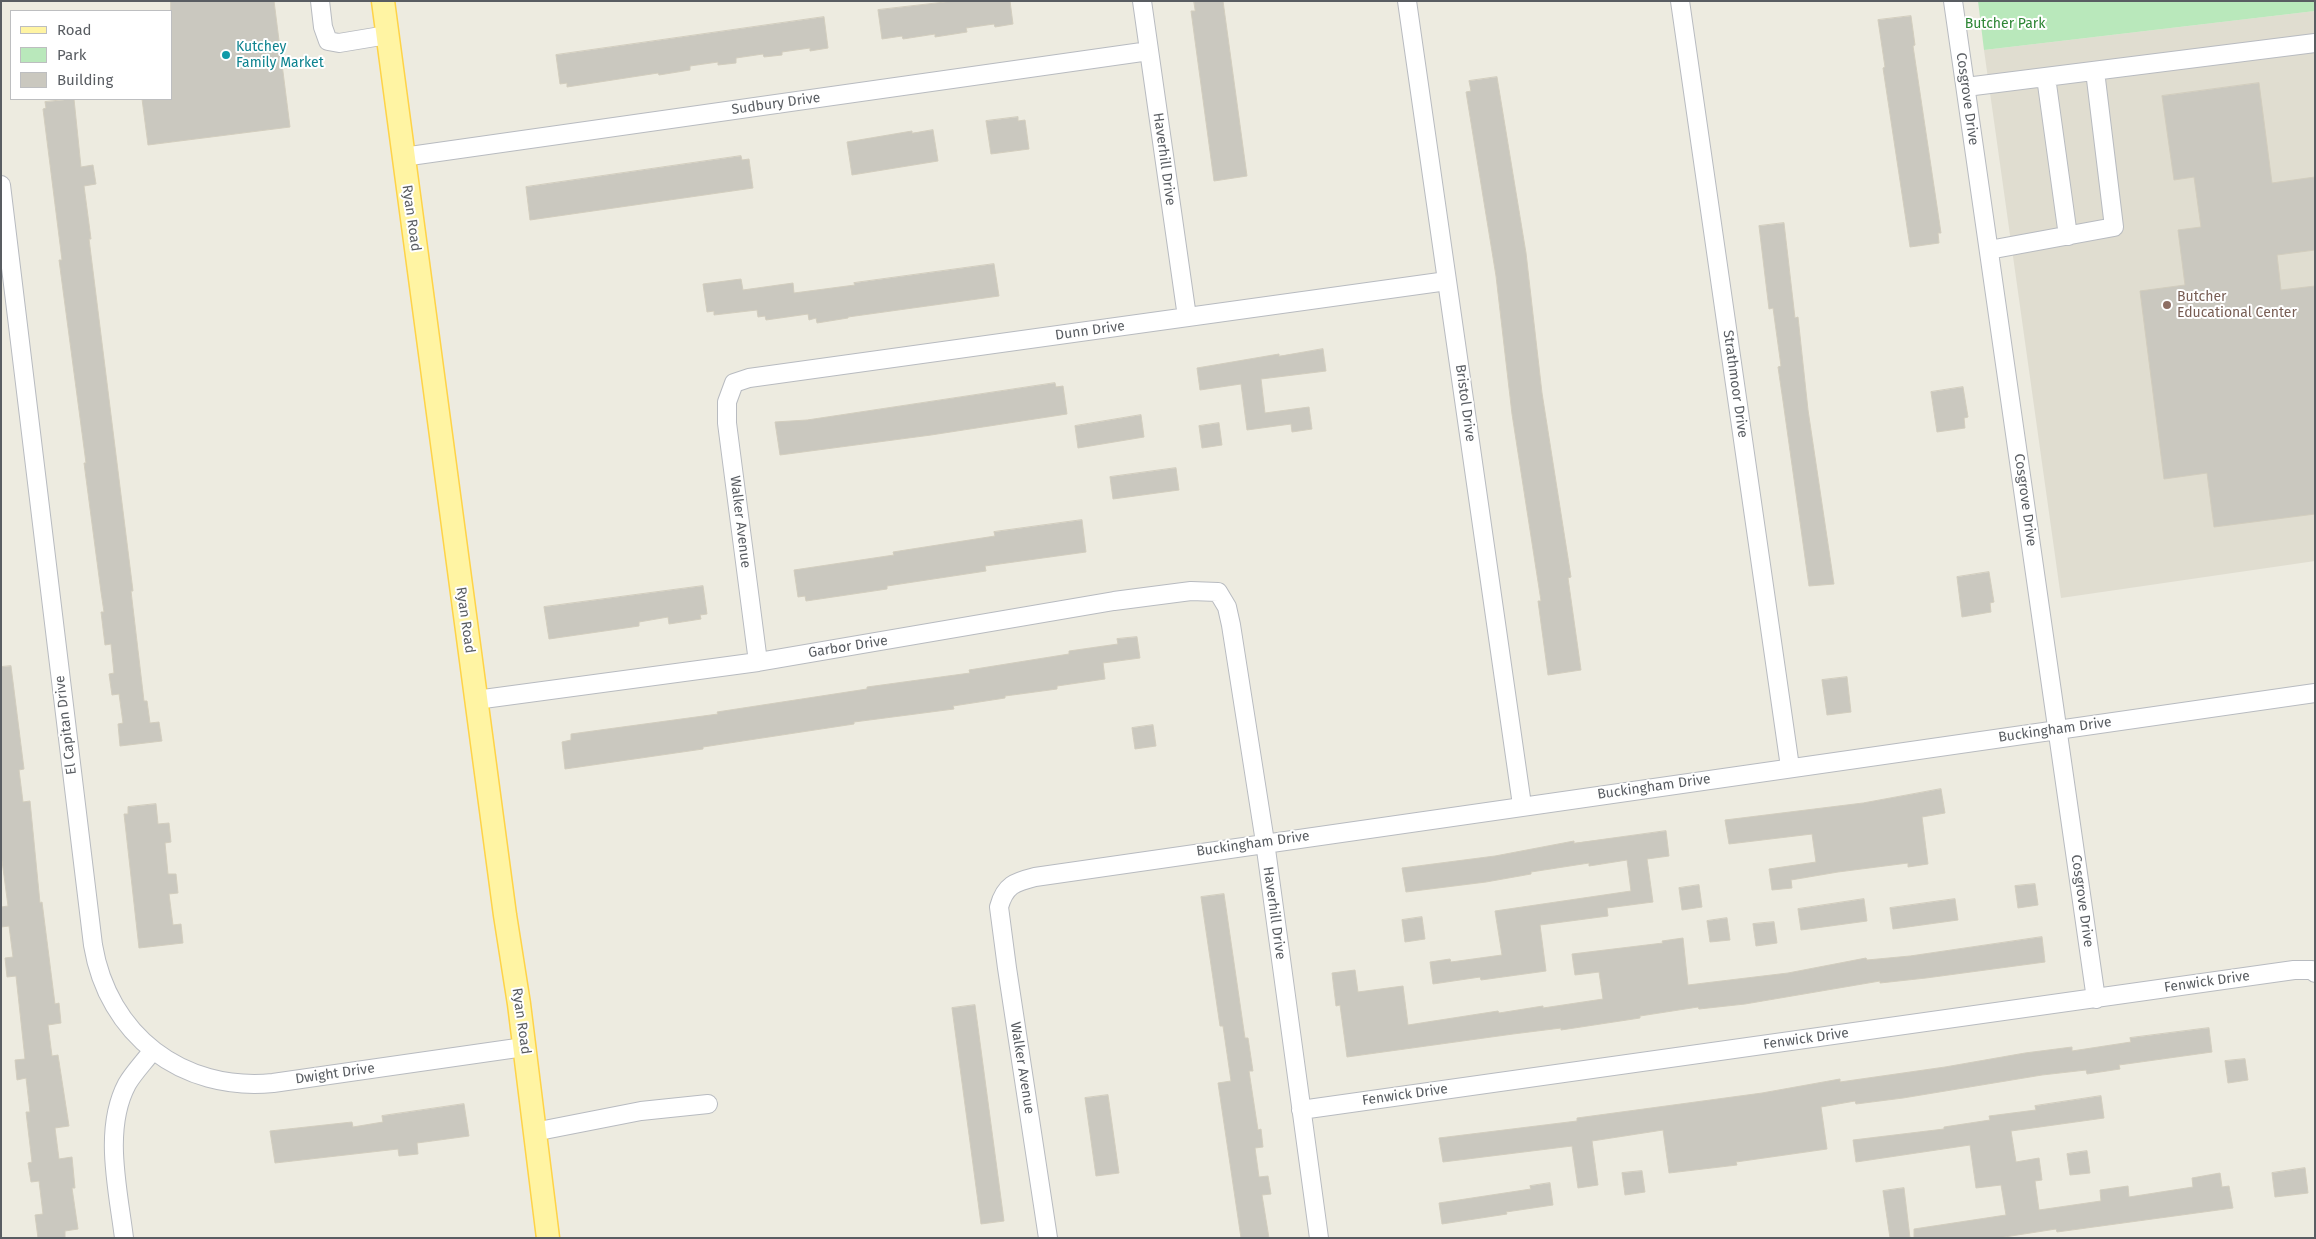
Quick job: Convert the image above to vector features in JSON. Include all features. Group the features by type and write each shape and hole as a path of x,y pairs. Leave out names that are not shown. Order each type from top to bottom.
{"main road":[{"name":"Ryan Road","path":"383,1 548,1238"}],"street":[{"path":"320,1 323,27 328,41 339,43 387,34"},
{"name":"Haverhill Drive","path":"1142,1 1187,317"},
{"name":"Bristol Drive","path":"1407,1 1522,805"},
{"name":"Strathmoor Drive","path":"1680,1 1790,767"},
{"name":"Cosgrove Drive","path":"1953,1 2096,999"},
{"path":"1966,87 2315,44"},
{"name":"Sudbury Drive","path":"403,157 1149,51"},
{"path":"1990,250 2114,227 2095,71"},
{"path":"2046,77 2068,236"},
{"name":"El Capitan Drive","path":"1,185 94,953 100,976 112,1004 123,1020 153,1050"},
{"name":"Dunn Drive","path":"734,383 749,378 1447,281"},
{"name":"Walker Avenue","path":"734,383 727,402 727,424 758,662"},
{"name":"Garbor Drive","path":"476,700 758,662 1114,601 1191,591 1218,592"},
{"name":"Haverhill Drive","path":"1218,592 1227,607 1231,625 1265,842 1318,1238"},
{"name":"Buckingham Drive","path":"1002,898 1013,883 1035,877 1265,842 2315,692"},
{"name":"Walker Avenue","path":"1002,898 1000,907 1006,968 1048,1238"},
{"name":"Fenwick Drive","path":"1301,1110 2294,970 2313,971"},
{"name":"Dwight Drive","path":"153,1050 175,1065 202,1077 231,1083 256,1084 524,1047"},
{"path":"124,1238 116,1176 114,1128 118,1106 127,1083 153,1050"},
{"path":"534,1132 641,1111 708,1104"}],"shaded area":[{"name":"Butcher Educational Center","path":"2315,11 2315,561 2061,598 1984,50"}],"green space":[{"name":"Butcher Park","path":"1978,1 2315,1 2315,11 1984,50"}],"building":[{"name":"Kutchey Family Market","path":"171,1 274,1 290,127 148,145 142,100 172,100"},
{"path":"954,1 1010,1 1013,24 995,27 994,24 966,28 967,32 935,37 935,34 903,39 902,36 882,39 878,10"},
{"path":"1194,1 1223,1 1247,176 1214,181 1191,11 1195,11"},
{"path":"1911,16 1915,45 1913,46 1941,233 1938,233 1939,243 1910,247 1883,68 1885,67 1878,20"},
{"path":"824,17 828,48 810,51 810,48 764,57 763,54 736,58 736,63 718,65 718,62 690,66 690,70 659,75 658,73 567,87 567,83 560,84 556,55"},
{"path":"1497,77 1526,253 1542,393 1571,577 1568,578 1581,670 1548,675 1538,601 1541,601 1512,414 1496,276 1466,92 1471,91 1469,81"},
{"path":"2259,83 2272,183 2315,177 2315,250 2277,255 2281,290 2315,286 2315,514 2214,527 2207,473 2164,479 2140,291 2185,285 2178,230 2201,227 2194,177 2174,180 2162,96"},
{"path":"74,100 81,167 93,165 96,184 84,186 91,239 89,239 133,591 131,591 144,701 147,701 150,723 159,722 162,741 120,746 118,724 123,723 119,694 112,695 109,674 114,673 111,644 105,645 101,612 104,612 59,260 62,260 43,109 46,108 45,102"},
{"path":"1018,117 1018,121 1025,120 1029,149 991,154 986,121"},
{"path":"933,130 938,161 852,175 847,142 912,131 912,133"},
{"path":"741,156 742,160 749,159 753,188 530,220 526,187"},
{"path":"1784,223 1795,318 1798,317 1808,410 1834,584 1809,586 1778,367 1781,366 1773,308 1769,309 1759,226"},
{"path":"994,264 999,296 817,323 816,318 809,320 808,314 766,320 765,316 758,317 757,310 714,315 714,311 707,312 703,284 741,279 743,290 793,283 794,293"},
{"path":"1323,349 1326,371 1261,379 1265,413 1309,407 1312,429 1292,432 1291,424 1247,430 1241,384 1200,390 1197,368 1279,354 1279,356"},
{"path":"1055,383 1056,387 1063,386 1067,414 931,435 780,455 775,422 807,420"},
{"path":"1963,387 1968,417 1964,418 1965,428 1937,432 1931,392"},
{"path":"1141,415 1144,437 1078,448 1075,426"},
{"path":"1219,423 1222,445 1202,448 1199,426"},
{"path":"1176,468 1179,490 1113,499 1110,477"},
{"path":"1082,520 1086,552 985,566 986,571 887,586 887,589 806,601 805,596 798,597 794,570 894,555 893,552 995,536 994,532"},
{"path":"1989,572 1994,602 1990,603 1991,612 1962,617 1957,577"},
{"path":"703,586 707,614 700,615 701,619 669,624 668,617 639,622 639,626 549,639 544,607"},
{"path":"1137,637 1140,658 1103,663 1105,679 1057,686 1057,689 953,706 954,709 854,722 854,724 703,747 703,749 565,769 562,742 571,740 571,734 718,714 717,712 867,689 867,687 970,673 969,670 1069,654 1069,651 1118,644 1117,639"},
{"path":"11,666 24,769 19,770 23,802 30,801 40,903 42,902 55,1004 59,1003 61,1023 48,1025 52,1056 58,1055 69,1126 55,1128 59,1159 72,1157 75,1188 72,1188 78,1229 65,1231 65,1238 38,1238 35,1215 43,1214 39,1181 31,1182 28,1163 32,1162 26,1112 30,1112 26,1078 17,1080 15,1060 25,1059 16,976 7,977 5,958 13,957 9,926 1,927 1,907 8,906 1,853 1,667"},
{"path":"1847,677 1851,712 1827,715 1822,680"},
{"path":"1153,725 1156,746 1135,749 1132,728"},
{"path":"1941,789 1945,813 1922,817 1928,864 1908,867 1908,863 1838,872 1791,880 1792,888 1772,890 1769,869 1816,862 1812,834 1729,844 1725,820 1863,803"},
{"path":"156,804 158,824 169,823 171,842 165,843 168,874 176,874 178,893 169,894 173,925 181,924 183,943 139,948 124,814 128,814 128,807"},
{"path":"1666,831 1669,856 1647,859 1653,902 1607,908 1608,916 1540,925 1546,971 1481,980 1480,977 1433,984 1430,962 1450,959 1451,962 1502,955 1495,911 1631,891 1627,860 1589,866 1589,863 1531,872 1531,874 1486,882 1406,892 1402,868 1495,856 1574,841 1574,843"},
{"path":"2035,884 2038,905 2018,908 2015,886"},
{"path":"1699,885 1702,907 1682,910 1679,888"},
{"path":"1224,894 1245,1038 1248,1038 1253,1071 1249,1071 1258,1130 1261,1129 1263,1147 1255,1148 1259,1177 1268,1176 1271,1194 1262,1195 1269,1238 1241,1238 1218,1083 1231,1081 1223,1026 1220,1026 1201,897"},
{"path":"1864,899 1867,921 1801,930 1798,909"},
{"path":"1955,899 1958,920 1893,929 1890,908"},
{"path":"1422,917 1425,939 1405,942 1402,920"},
{"path":"1727,918 1730,940 1710,942 1707,921"},
{"path":"1774,922 1777,943 1756,946 1753,924"},
{"path":"2042,937 2045,962 1926,978 1880,983 1880,981 1745,1004 1699,1009 1698,1007 1561,1030 1561,1028 1513,1034 1347,1057 1340,1005 1336,1006 1332,973 1355,970 1358,992 1403,986 1408,1025 1498,1011 1499,1013 1543,1006 1543,1008 1603,999 1599,972 1575,975 1572,954 1663,943 1662,941 1683,938 1688,985 1788,973 1866,958 1867,960 1910,956"},
{"path":"975,1005 1004,1221 981,1224 952,1008"},
{"path":"2209,1028 2212,1052 2119,1065 2120,1069 2087,1074 2086,1070 2042,1075 1903,1098 1856,1104 1855,1101 1821,1107 1827,1149 1736,1162 1737,1165 1669,1173 1663,1130 1592,1141 1598,1185 1578,1188 1572,1146 1443,1162 1439,1138 1577,1121 1577,1118 1762,1093 1840,1079 1840,1082 1945,1067 2025,1053 2072,1047 2072,1051 2131,1042 2130,1038"},
{"path":"2245,1059 2248,1080 2228,1083 2225,1061"},
{"path":"1108,1095 1119,1173 1096,1176 1085,1098"},
{"path":"2101,1096 2104,1118 2011,1131 2016,1162 2039,1158 2042,1180 2035,1181 2039,1210 2101,1201 2100,1190 2128,1186 2129,1197 2193,1187 2192,1178 2220,1173 2222,1187 2229,1186 2233,1208 2057,1232 2056,1229 1998,1238 1914,1238 1914,1229 2006,1215 2001,1185 1976,1188 1970,1145 1856,1162 1853,1140 1944,1129 1944,1127 1990,1120 1989,1116 2036,1110 2035,1106"},
{"path":"464,1104 469,1136 417,1143 418,1154 399,1156 398,1149 275,1163 270,1131 352,1122 353,1127 383,1122 382,1116"},
{"path":"2087,1151 2090,1173 2070,1175 2067,1154"},
{"path":"2305,1168 2308,1193 2275,1197 2272,1173"},
{"path":"1642,1171 1645,1192 1625,1195 1622,1173"},
{"path":"1550,1183 1553,1205 1442,1224 1439,1203 1531,1189 1530,1186"},
{"path":"1904,1188 1910,1238 1890,1238 1883,1191"}],"place":[{"name":"Kutchey Family Market","path":"226,55"},
{"name":"Butcher Educational Center","path":"2167,305"}]}
